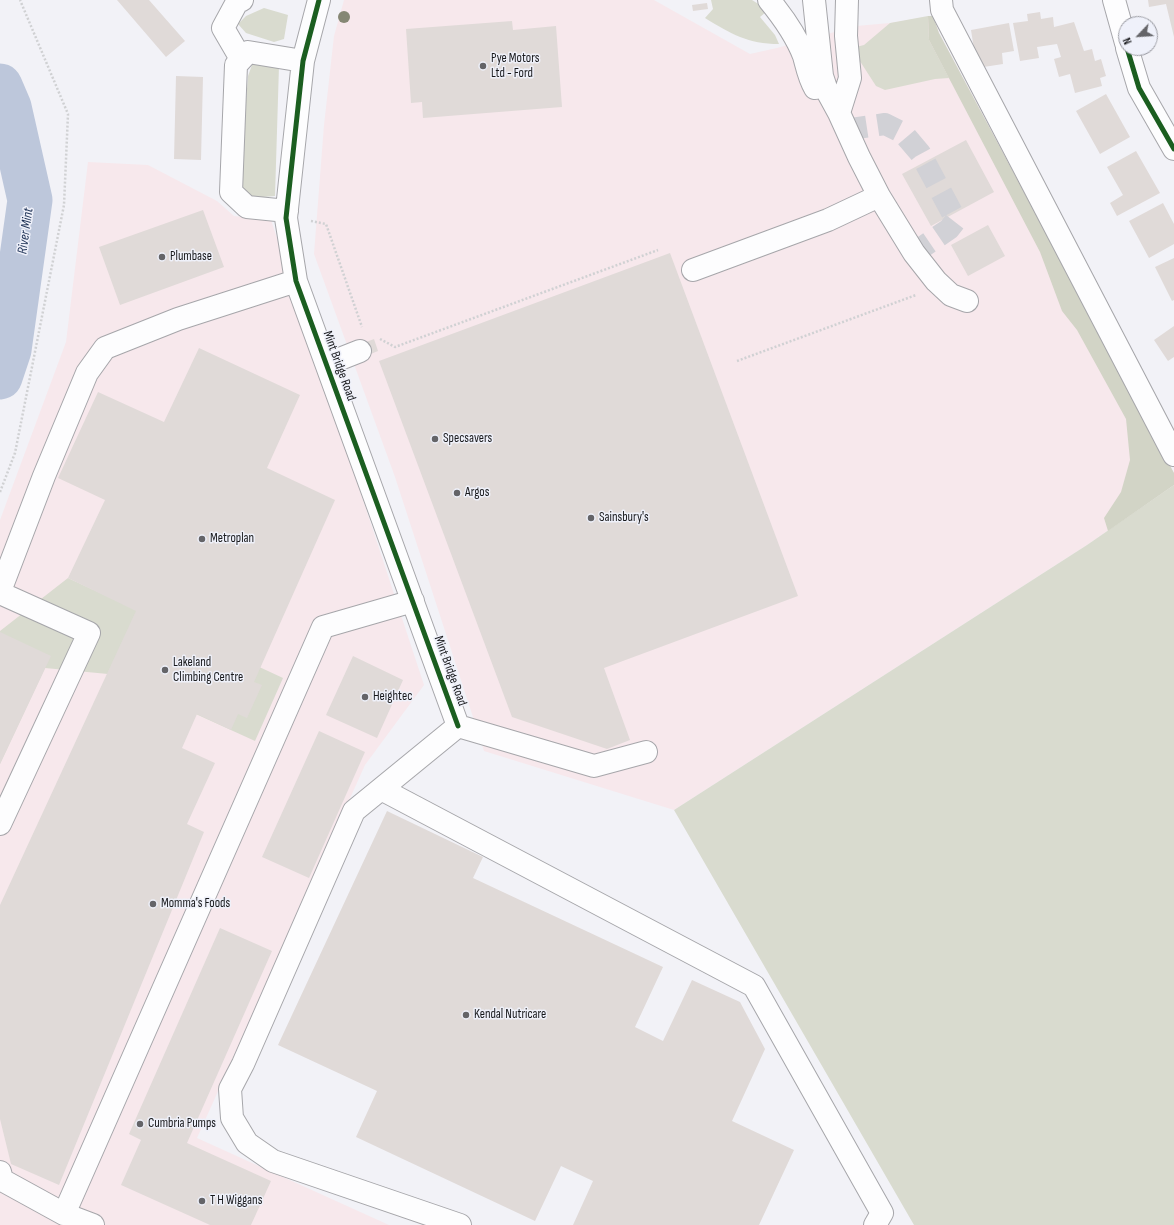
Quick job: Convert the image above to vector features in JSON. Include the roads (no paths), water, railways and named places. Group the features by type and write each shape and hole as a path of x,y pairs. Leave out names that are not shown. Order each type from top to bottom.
{"street":[{"path":"241,59 223,28 237,2 242,0"},
{"name":"Mint Bridge Road","path":"319,0 303,61 287,215 296,281 458,726"},
{"path":"770,0 789,25 796,38 811,81 819,94 839,114"},
{"path":"814,0 822,76 827,91 855,151 879,196 914,253 936,281 951,295 967,301"},
{"path":"839,114 850,78 846,36 847,0"},
{"path":"941,0 942,10 1174,455"},
{"path":"1114,0 1118,16"},
{"path":"287,215 247,207 231,192 236,65 248,52 303,61"},
{"path":"1129,56 1139,88 1174,148"},
{"path":"693,270 828,220 879,196"},
{"path":"0,824 89,633 0,592 44,476 87,373 105,348 178,319 296,281"},
{"path":"327,364 361,341"},
{"path":"64,1214 323,627 413,601"},
{"path":"460,1225 273,1161 247,1143 232,1118 230,1089 243,1064 354,811 458,726 594,766 646,752"},
{"path":"381,789 754,986 882,1213 875,1225"},
{"path":"0,1172 2,1180 64,1214 93,1225"}],"waterway":[{"name":"River Mint","path":"0,86 9,107 30,200 9,350 0,377"}],"tunnel":[{"path":"845,130 885,124 903,133 920,153 956,220 949,229 914,253"}],"place":[{"name":"Pye Motors Ltd - Ford","path":"483,66"},
{"name":"Plumbase","path":"162,257"},
{"name":"Specsavers","path":"435,439"},
{"name":"Argos","path":"457,493"},
{"name":"Sainsbury's","path":"591,518"},
{"name":"Metroplan","path":"202,539"},
{"name":"Lakeland Climbing Centre","path":"165,670"},
{"name":"Heightec","path":"365,697"},
{"name":"Momma's Foods","path":"153,904"},
{"name":"Kendal Nutricare","path":"466,1015"},
{"name":"Cumbria Pumps","path":"140,1124"},
{"name":"T H Wiggans","path":"202,1201"}]}
